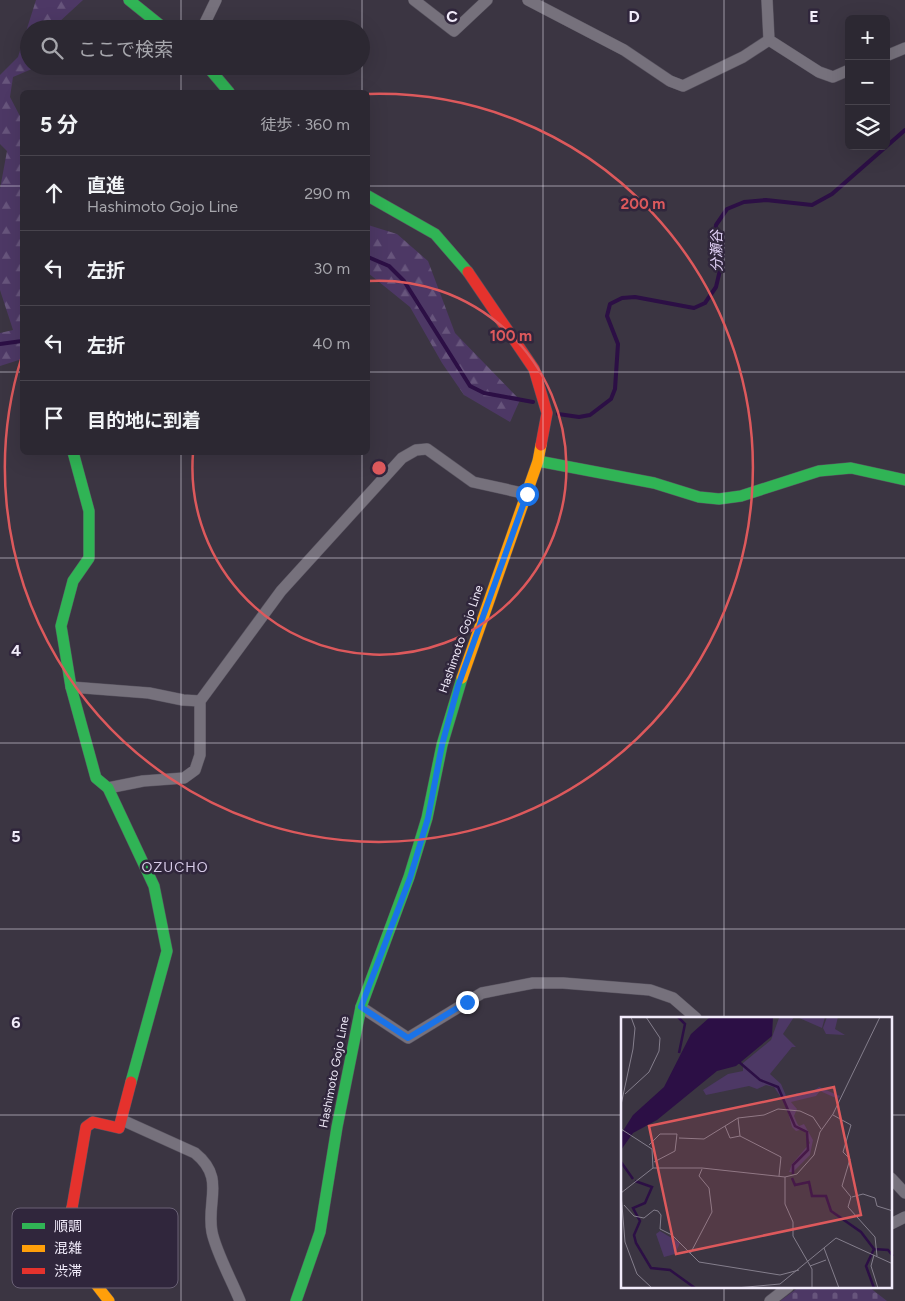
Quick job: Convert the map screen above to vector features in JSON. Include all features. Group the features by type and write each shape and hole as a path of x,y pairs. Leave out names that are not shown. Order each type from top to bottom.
{"street":[{"path":"129,0 154,20"},
{"path":"206,20 216,0"},
{"path":"414,0 454,31 486,0"},
{"path":"528,0 624,50 670,81 683,86 743,57 769,40"},
{"path":"767,0 769,40"},
{"path":"769,40 819,72 833,77 845,72"},
{"path":"890,54 905,48"},
{"path":"215,75 227,90"},
{"name":"Hashimoto Gojo Line","path":"296,1301 320,1232 337,1127 361,1007 410,878 428,818 442,745 458,686 538,461 548,413 534,369 473,278 435,234 370,197"},
{"path":"108,788 143,781 184,778 195,770 200,755 200,701 281,591 402,458 416,450 426,449 473,482 527,494"},
{"path":"74,455 89,512 89,558 73,581 61,626 71,687 96,778 108,788 154,886 167,951 119,1128 93,1122 86,1127 76,1182 74,1208"},
{"path":"538,461 654,482 698,497 719,499 741,496 819,471 851,468 905,480"},
{"path":"71,687 200,701"},
{"path":"361,1007 408,1038 482,993 533,983 563,983 650,990 673,998 695,1017"},
{"path":"122,1120 196,1153 206,1161 214,1182 212,1232 240,1301"},
{"path":"892,1179 905,1193"},
{"path":"892,1224 905,1217"},
{"path":"100,1288 109,1301"},
{"path":"770,1301 787,1288"}],"green space":[{"path":"36,0 83,0 61,20 30,20"},
{"path":"20,51 20,74 13,77 10,97 20,116 20,360 0,366 0,333 13,330 0,290 0,189 7,151 0,144 0,75 18,57"},
{"path":"370,226 397,234 428,261 455,333 520,400 510,422 464,395 442,363 410,307 370,275"},
{"path":"798,1288 870,1288 887,1301 780,1301"}],"waterway":[{"name":"分瀬谷","path":"558,414 579,417 590,415 611,399 615,389 618,344 607,316 610,304 622,298 635,297 694,308 705,303 716,287 720,270 714,243 716,225 727,209 744,202 766,200 812,205 832,194 905,130"},
{"name":"分瀬谷","path":"370,258 389,266 404,281 470,386 484,393 533,402"},
{"name":"分瀬谷","path":"0,344 20,341"}],"traffic: fast":[{"path":"129,0 154,20"},
{"path":"215,75 227,90"},
{"path":"370,197 435,234 468,272"},
{"path":"74,455 89,511 89,558 73,581 61,626 71,687 96,778 108,788 154,886 167,951 131,1082"},
{"path":"538,461 654,483 699,497 719,499 741,496 819,471 851,468 905,480"},
{"path":"296,1301 320,1232 337,1127 361,1007 409,877 427,818 442,745 462,678"}],"traffic: slow":[{"path":"462,678 538,461 541,445"},
{"path":"99,1288 109,1301"}],"traffic: jam":[{"path":"468,272 534,369 547,413 541,445"},
{"path":"72,1208 86,1127 93,1122 119,1128 131,1082"}],"district":[{"name":"OZUCHO","path":"175,867"}],"route":[{"path":"467,1002 408,1038 361,1007 410,878 428,818 442,745 458,686 527,494"}]}
